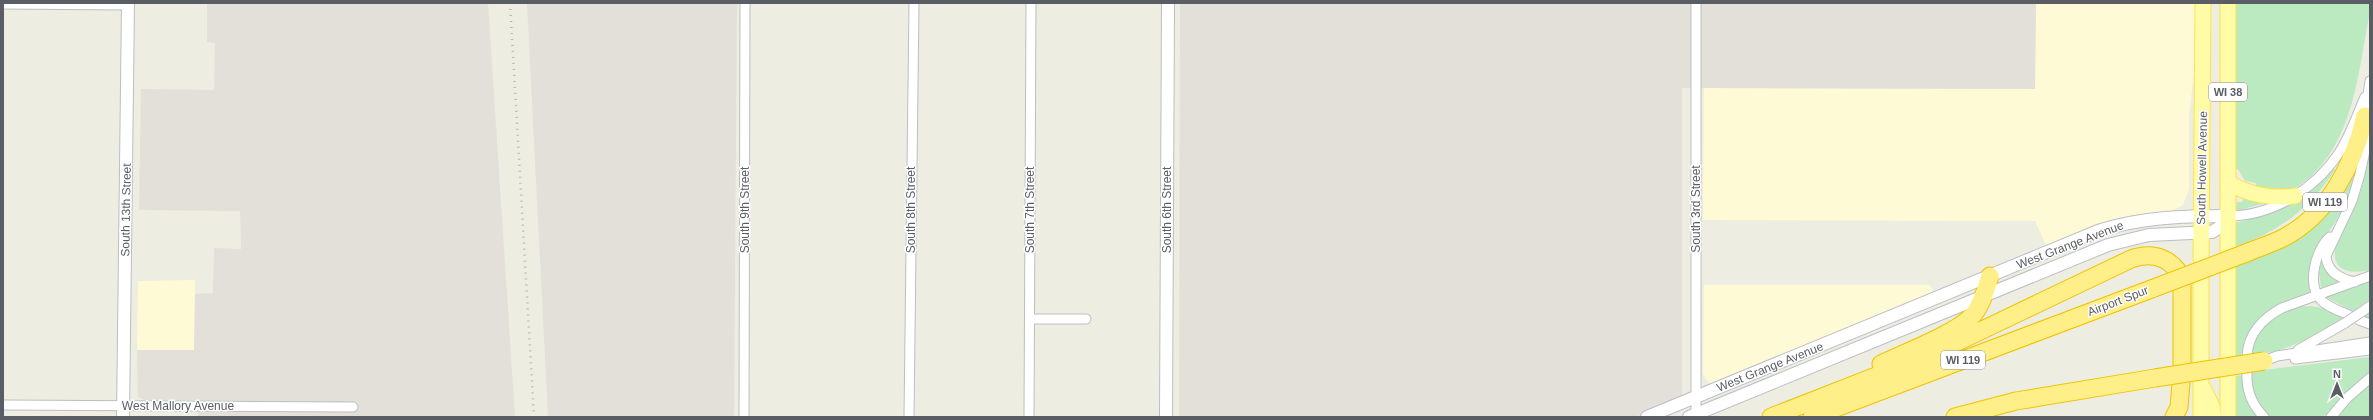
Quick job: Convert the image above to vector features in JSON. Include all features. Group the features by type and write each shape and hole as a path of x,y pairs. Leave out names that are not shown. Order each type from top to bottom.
{"highway":[{"name":"Airport Spur","path":"1812,417 2283,238 2304,223 2323,205 2347,170 2355,151 2366,116"},
{"path":"1771,417 1930,355 2141,255 2163,259 2179,278 2182,366"},
{"path":"1790,409 1819,393 1958,326 1972,317 1983,296 1990,276"},
{"path":"1955,417 2016,401 2264,361"},
{"path":"2174,417 2179,407 2182,383"}],"main road":[{"name":"South Howell Avenue","path":"2201,260 2203,3"},
{"name":"South Howell Avenue","path":"2228,3 2228,250"},
{"path":"2228,182 2247,191 2269,196 2295,196"},
{"path":"2228,268 2228,359"},
{"path":"2201,278 2201,363"},
{"path":"2228,376 2228,417"},
{"path":"2201,417 2201,382 2212,406 2213,417"}],"street":[{"name":"South 9th Street","path":"744,417 745,3"},
{"name":"South 8th Street","path":"909,417 914,3"},
{"name":"South 7th Street","path":"1029,417 1031,3"},
{"name":"South 6th Street","path":"1166,417 1168,3"},
{"name":"South 3rd Street","path":"1693,416 1696,397 1696,3"},
{"path":"3,4 128,4"},
{"name":"South 13th Street","path":"123,411 128,4"},
{"path":"2355,282 2340,277 2328,264 2326,252 2352,201 2360,174 2369,132 2366,116 2369,85"},
{"path":"2228,216 2255,213 2295,196 2311,184 2338,154 2369,85"},
{"name":"West Grange Avenue","path":"1647,417 2098,231 2122,223 2161,217 2228,216"},
{"name":"West Grange Avenue","path":"1693,416 1983,296 2128,238 2149,235 2201,233 2218,229 2228,216"},
{"path":"2336,232 2324,243 2316,258 2314,275 2318,296 2325,304 2347,319"},
{"path":"2247,356 2252,337 2264,321 2282,308 2370,276"},
{"path":"2294,353 2366,308"},
{"path":"1030,319 1086,319"},
{"path":"2359,320 2370,324"},
{"path":"2264,361 2294,353 2370,342"},
{"path":"2264,361 2278,361 2370,350"},
{"path":"2247,372 2250,395 2256,408 2264,417"},
{"path":"2331,417 2347,398 2370,378"},
{"name":"West Mallory Avenue","path":"3,404 123,411 353,407"}],"shaded area":[{"path":"207,3 488,3 515,417 198,417 198,400 145,400 138,397 137,350 194,350 195,294 213,293 214,248 241,249 240,211 139,210 141,89 214,90 215,43 207,42"},
{"path":"527,3 737,3 734,417 548,417"},
{"path":"1180,3 2036,3 2035,89 1682,88 1682,394 1680,399 1635,417 1179,417"},
{"path":"2036,3 2195,3 2195,66 2189,115 2189,189 2183,205 2171,211 2118,218 2046,245 2035,221 1703,220 1704,88 2035,89"},
{"path":"195,280 194,350 137,350 138,281"},
{"path":"1704,285 1930,285 1933,292 1712,383 1707,381 1703,374"}],"green space":[{"path":"2235,3 2370,3 2370,12 2356,87 2349,112 2340,135 2329,156 2313,175 2292,190 2255,188 2256,183 2245,181 2238,169 2235,169"},
{"path":"2370,146 2370,270 2358,272 2349,271 2338,265 2335,258 2335,250 2341,232 2358,200"},
{"path":"2333,168 2335,170 2325,184 2292,218 2266,234 2236,247 2236,223 2289,204 2313,189"},
{"path":"2350,178 2353,179 2345,206 2333,226 2316,249 2313,257 2310,278 2311,293 2277,307 2266,314 2249,331 2244,342 2243,355 2236,357 2236,266 2263,256"},
{"path":"2244,197 2269,202 2236,211 2236,202 2242,202"},
{"path":"2321,263 2328,273 2339,283 2321,288 2319,272"},
{"path":"2370,281 2370,299 2356,309 2367,314 2370,312 2370,319 2327,298 2327,296"},
{"path":"2310,306 2323,308 2345,317 2319,333 2291,346 2269,353 2251,354 2259,334 2272,320 2289,310"},
{"path":"2370,357 2370,373 2344,395 2324,417 2269,417 2258,402 2254,391 2251,373 2263,370"},
{"path":"2243,375 2246,397 2258,417 2235,417 2236,376"},
{"path":"2370,382 2370,417 2338,417 2355,396"}],"railway":[{"path":"510,3 534,417"}]}
